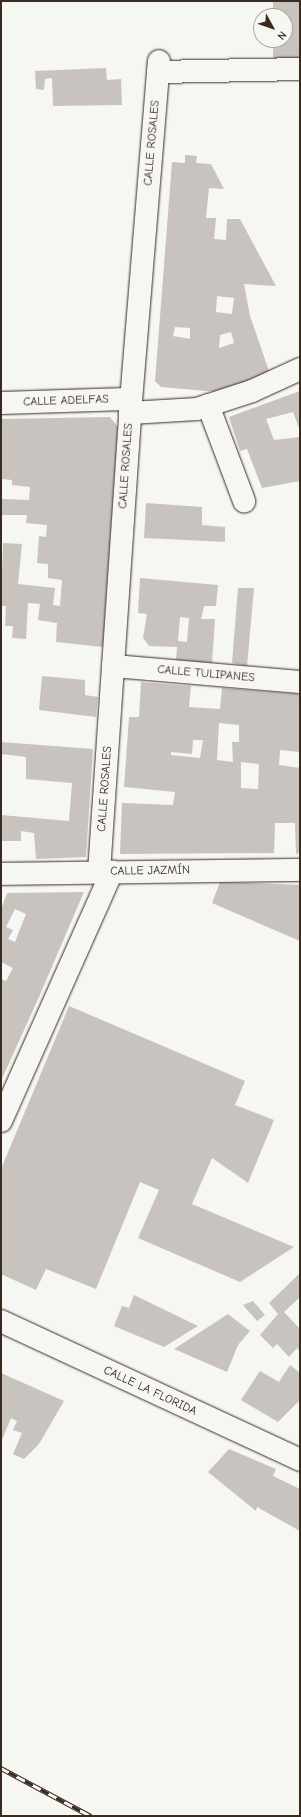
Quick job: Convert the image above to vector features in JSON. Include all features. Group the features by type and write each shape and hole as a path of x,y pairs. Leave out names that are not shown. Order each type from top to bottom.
{"street":[{"name":"CALLE ROSALES","path":"1,1121 106,872 113,666 130,406 158,66 300,69"},
{"name":"CALLE ADELFAS","path":"1,403 130,406 208,405 252,391 300,369"},
{"path":"208,405 244,501"},
{"name":"CALLE TULIPANES","path":"113,666 300,682"},
{"name":"CALLE JAZMÍN","path":"1,874 300,870"},
{"name":"CALLE LA FLORIDA","path":"1,1321 300,1460"}],"building":[{"path":"273,1 300,1 300,58 273,58 273,48 293,48 293,8 273,8"},
{"path":"106,68 107,80 121,79 122,105 53,106 52,78 45,79 44,90 36,89 35,71"},
{"path":"185,155 197,156 196,163 211,164 224,189 209,188 206,218 216,218 214,239 226,240 227,219 240,219 276,286 244,284 250,316 270,374 218,392 161,387 155,381 172,162 185,163","holes":["217,296 234,298 232,314 216,312","175,327 190,328 190,339 173,336","231,332 234,343 219,348 220,335"]},
{"path":"300,391 300,431 293,412 266,419 274,440 300,437 300,481 262,488 247,449 240,451 229,417"},
{"path":"110,417 118,427 103,647 56,642 57,623 38,620 40,604 28,603 26,639 12,638 13,626 5,626 6,606 1,606 3,543 22,544 18,584 55,588 53,605 60,606 62,580 48,578 48,564 37,563 39,536 46,537 47,525 26,523 27,515 1,515 1,499 29,500 30,487 12,485 12,480 1,479 1,419"},
{"path":"146,503 202,507 202,525 225,527 225,542 144,538"},
{"path":"140,578 218,585 216,606 204,606 201,619 215,619 212,663 176,661 177,647 149,646 143,638 147,614 138,613","holes":["180,617 189,618 187,642 178,641"]},
{"path":"238,588 254,588 247,666 232,663"},
{"path":"42,676 85,680 85,695 98,697 96,717 39,710"},
{"path":"141,682 191,686 189,707 220,709 222,688 300,694 300,752 280,750 279,765 300,768 300,853 296,854 295,823 275,823 274,853 120,854 122,803 173,805 175,792 124,787 129,717 139,717","holes":["219,723 239,725 239,742 232,742 233,762 217,760","193,740 203,740 200,758 171,755 171,752 192,754","241,762 259,764 258,789 241,788"]},
{"path":"1,742 93,749 86,857 36,859 34,833 21,831 21,841 1,841 1,815 69,821 72,783 26,779 26,757 1,754"},
{"path":"220,882 300,885 300,941 212,903"},
{"path":"84,892 1,1081 1,979 6,981 13,968 1,962 1,910 7,893","holes":["15,909 26,914 15,942 8,939 13,930 6,927"]},
{"path":"69,1006 245,1081 235,1105 274,1120 248,1183 212,1158 192,1204 294,1247 240,1282 138,1238 159,1190 140,1182 96,1289 46,1269 36,1290 1,1274 1,1169"},
{"path":"300,1273 300,1297 284,1312 300,1329 300,1352 297,1348 289,1357 277,1344 273,1348 260,1335 278,1314 269,1303"},
{"path":"134,1295 198,1326 164,1347 114,1326 122,1306 129,1308"},
{"path":"253,1301 265,1315 257,1321 243,1305"},
{"path":"228,1314 250,1331 238,1345 227,1372 174,1349"},
{"path":"290,1365 300,1373 300,1400 278,1422 241,1400 260,1371 279,1382"},
{"path":"1,1373 64,1401 39,1444 24,1459 13,1454 22,1433 13,1430 17,1421 11,1418 1,1442"},
{"path":"229,1449 276,1469 273,1476 300,1489 300,1531 257,1507 256,1511 208,1472"}],"railway":[{"path":"1,1768 91,1816"}]}
